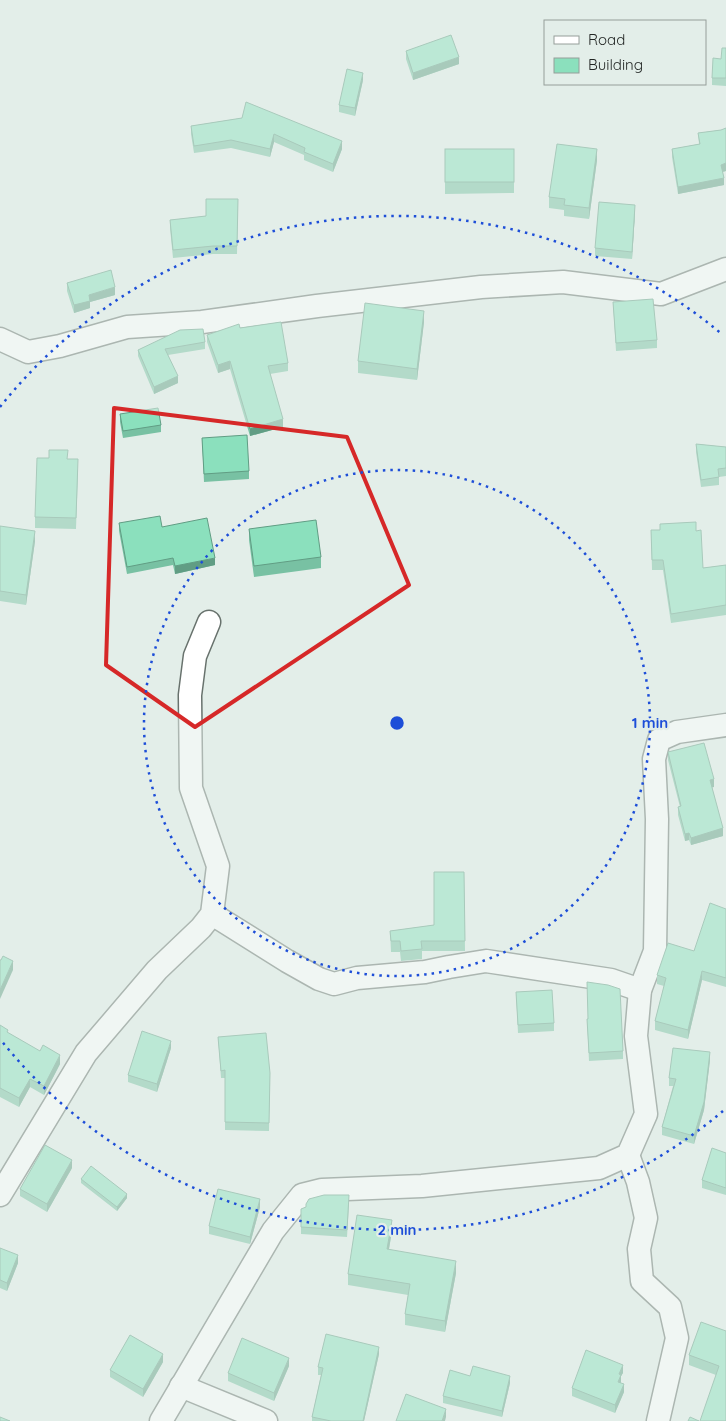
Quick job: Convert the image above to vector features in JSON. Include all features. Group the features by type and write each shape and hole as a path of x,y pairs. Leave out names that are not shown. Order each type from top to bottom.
{"street":[{"path":"0,339 28,352 60,346 127,328 202,322 317,306 481,287 563,282 661,294 726,269"},
{"path":"0,1195 86,1053 157,970 201,928 212,914 218,866 191,788 190,695 194,656 209,622"},
{"path":"161,1421 273,1232 302,1195 322,1190 422,1186 599,1168 628,1155 646,1114 636,1036 640,990 655,951 657,819 654,759 659,740 677,732 726,725"},
{"path":"212,914 287,961 319,979 334,984 357,978 425,972 486,961 612,980 640,990"},
{"path":"628,1155 638,1182 646,1218 639,1249 642,1281 670,1307 677,1338 658,1421"},
{"path":"181,1386 266,1421"}],"highlighted area":[{"path":"114,408 347,437 409,585 195,727 106,665"}],"building":[{"path":"451,35 459,57 413,73 406,51"},
{"path":"722,48 726,48 726,78 712,78 713,58 721,59"},
{"path":"347,69 363,73 355,108 339,105"},
{"path":"246,102 342,141 333,164 304,152 305,148 274,134 270,149 231,140 194,146 191,126 242,118"},
{"path":"726,128 726,163 721,165 724,178 678,187 672,149 700,144 698,133"},
{"path":"557,144 597,149 589,208 564,205 565,199 549,197"},
{"path":"445,149 514,149 514,182 445,182"},
{"path":"206,199 238,199 237,246 173,250 170,220 206,216"},
{"path":"599,202 635,205 632,252 595,248"},
{"path":"111,270 115,287 89,295 90,301 74,305 67,283"},
{"path":"653,299 657,340 616,343 613,302"},
{"path":"365,303 424,311 417,369 358,361"},
{"path":"281,322 288,363 268,366 283,419 250,429 230,361 218,365 207,335 239,324 240,328"},
{"path":"203,329 205,342 165,349 178,376 154,387 138,350 180,330"},
{"path":"158,408 161,425 123,431 120,414"},
{"path":"247,435 249,471 204,474 202,438"},
{"path":"696,444 726,447 726,468 718,469 719,477 701,480"},
{"path":"49,450 68,450 67,459 78,459 76,518 35,517 37,458 49,458"},
{"path":"160,516 162,527 207,518 215,558 175,566 173,558 127,567 119,523"},
{"path":"316,520 321,557 254,566 249,529"},
{"path":"696,522 696,531 701,530 703,568 726,565 726,605 671,614 663,560 652,560 651,530 660,530 660,524"},
{"path":"0,526 35,531 26,595 0,591"},
{"path":"704,743 714,779 710,780 723,828 691,838 689,833 685,834 678,807 681,806 668,752"},
{"path":"434,872 464,872 465,941 421,941 422,949 401,951 400,941 391,941 390,931 434,925"},
{"path":"710,903 726,909 726,978 702,971 688,1030 655,1021 666,978 657,975 668,943 694,951"},
{"path":"3,956 13,961 0,990 0,960"},
{"path":"587,982 620,989 623,1051 589,1053"},
{"path":"552,990 554,1023 518,1025 516,992"},
{"path":"0,1025 8,1030 7,1032 40,1051 43,1045 60,1055 44,1086 30,1079 19,1098 0,1088"},
{"path":"142,1031 171,1041 157,1084 128,1075"},
{"path":"266,1033 270,1073 269,1123 225,1122 225,1070 221,1071 218,1037"},
{"path":"673,1048 710,1052 704,1102 694,1136 662,1127 676,1079 669,1078"},
{"path":"45,1145 72,1160 47,1204 20,1189"},
{"path":"712,1148 726,1153 726,1188 702,1180"},
{"path":"91,1166 127,1194 117,1207 81,1179"},
{"path":"218,1189 260,1199 250,1237 209,1226"},
{"path":"324,1195 349,1195 347,1230 301,1227 301,1209 306,1207 309,1199"},
{"path":"357,1215 392,1220 387,1249 456,1261 445,1321 405,1314 410,1284 348,1274"},
{"path":"0,1248 18,1255 7,1283 0,1280"},
{"path":"701,1322 726,1331 726,1421 700,1421 719,1366 689,1355"},
{"path":"326,1334 379,1347 363,1421 331,1421 312,1417 323,1368 318,1367"},
{"path":"130,1335 163,1354 143,1389 110,1370"},
{"path":"242,1338 289,1358 274,1393 228,1373"},
{"path":"586,1350 623,1365 618,1382 624,1384 615,1405 572,1388"},
{"path":"473,1366 510,1376 502,1411 443,1396 450,1370 470,1376"},
{"path":"406,1394 446,1409 442,1421 396,1421"},
{"path":"0,1417 10,1421 0,1421"},
{"path":"690,1417 699,1421 688,1421"}]}
